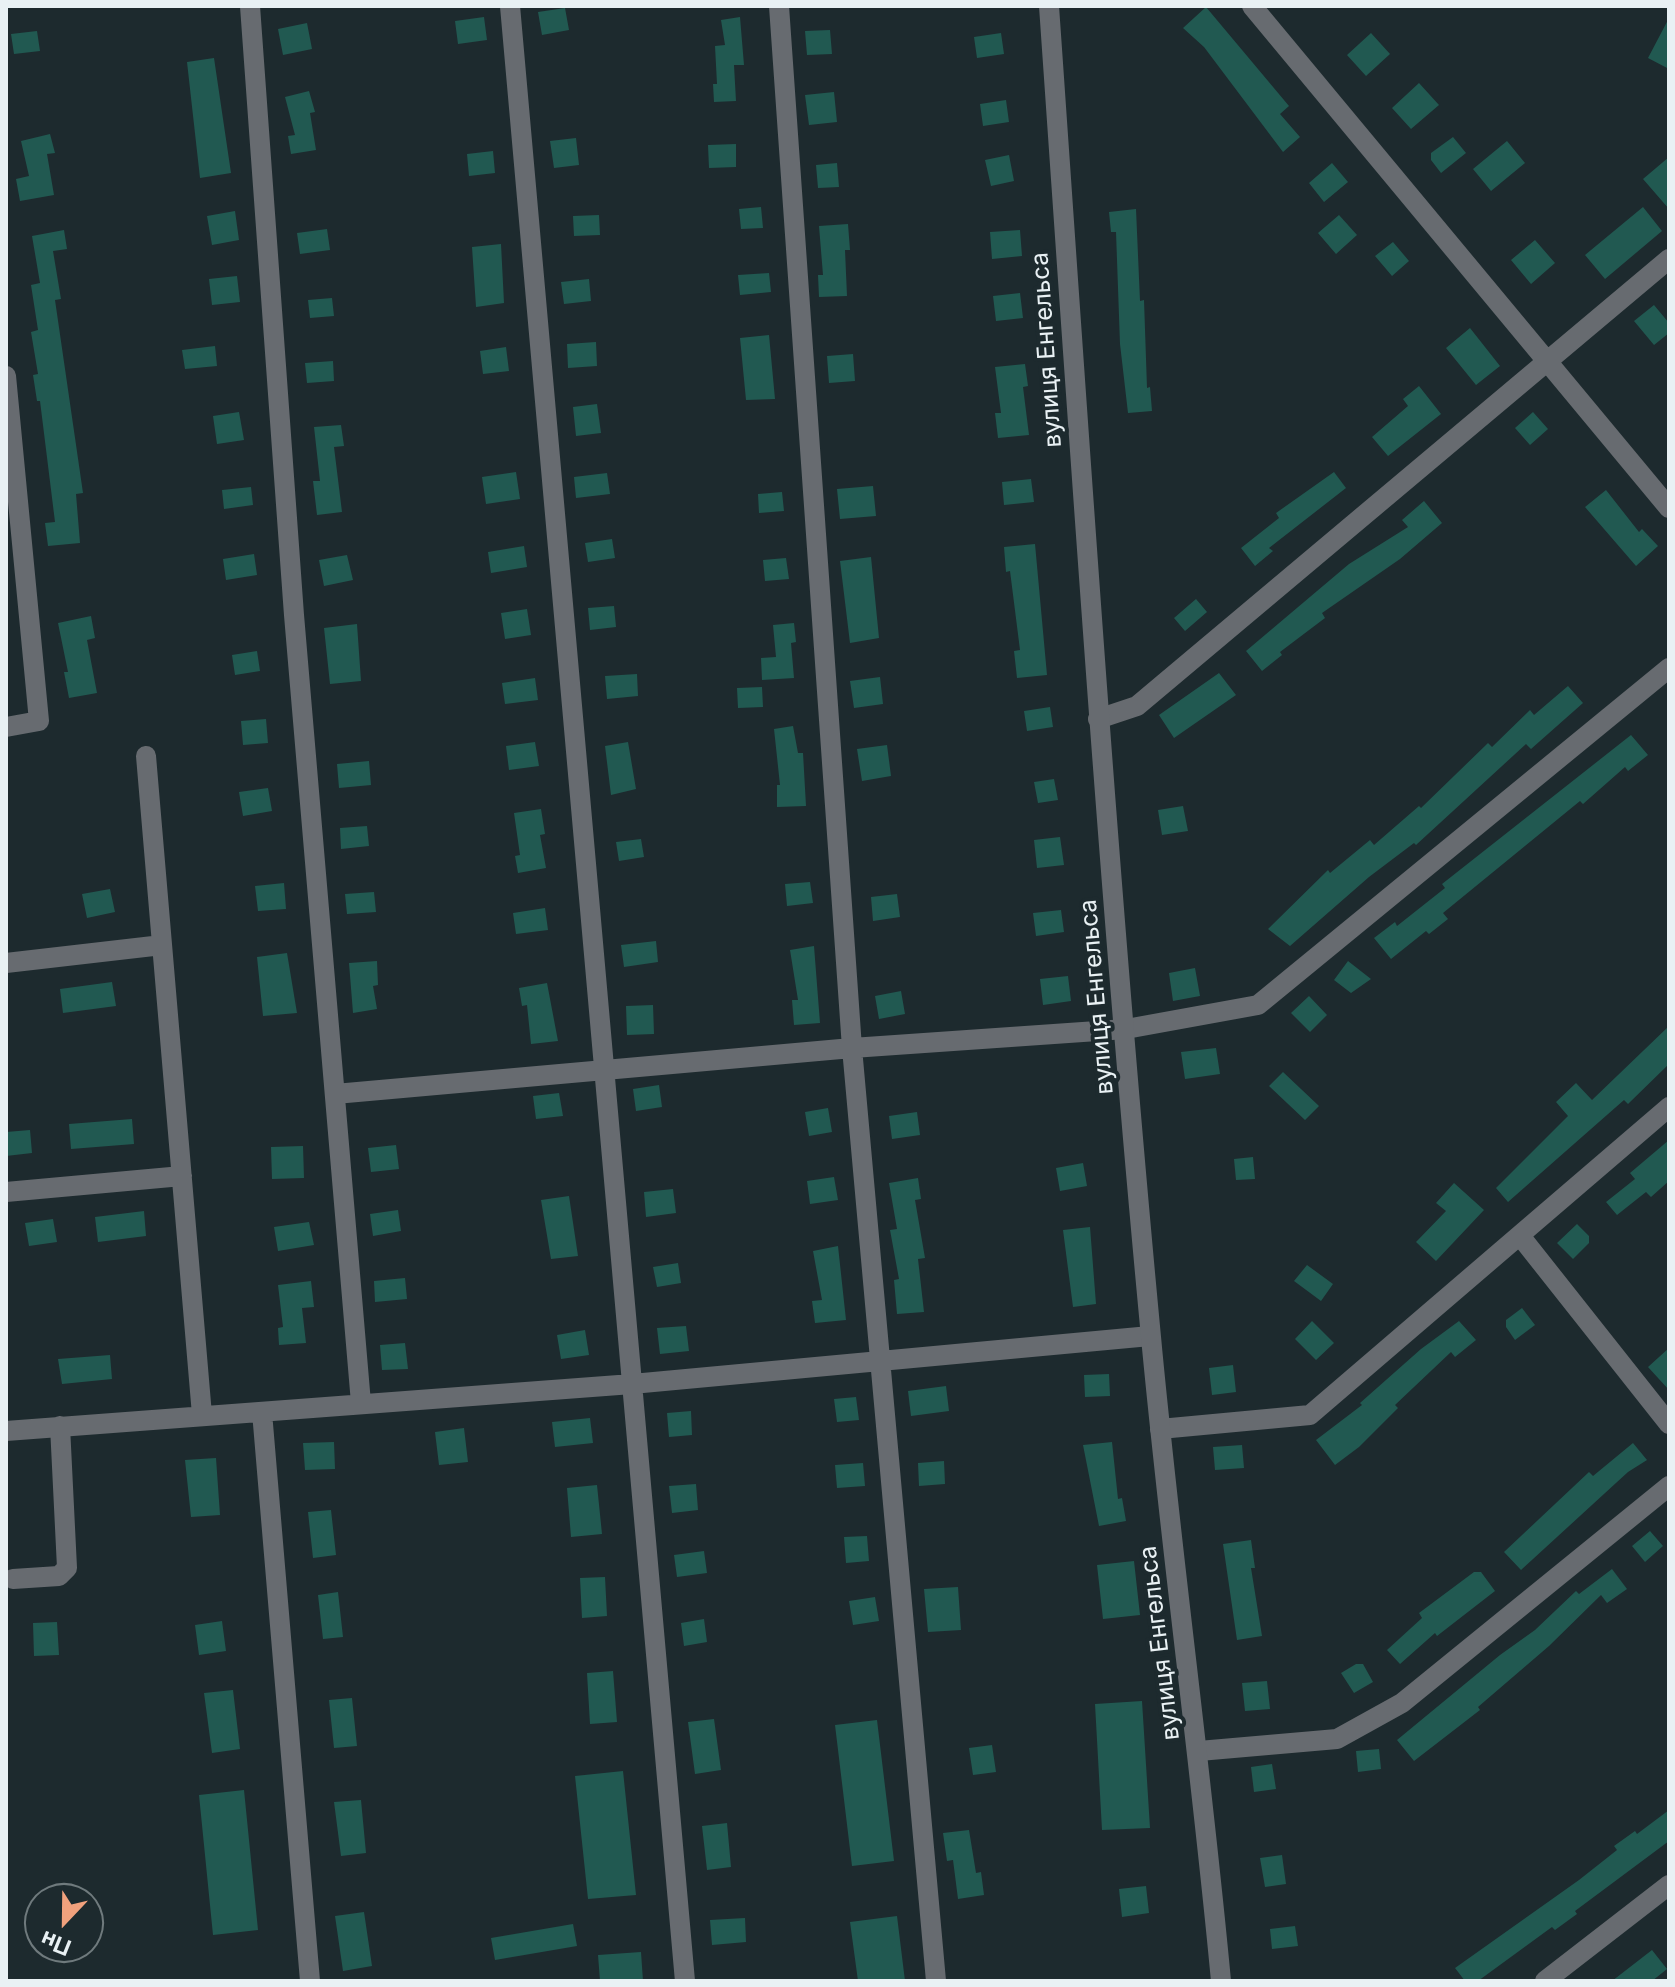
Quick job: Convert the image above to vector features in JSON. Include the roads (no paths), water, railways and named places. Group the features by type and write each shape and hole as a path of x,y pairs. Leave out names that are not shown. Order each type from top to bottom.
{"street":[{"path":"250,6 295,630 361,1403"},
{"path":"510,6 685,1981"},
{"path":"779,6 852,1048 936,1981"},
{"name":"вулиця Енгельса","path":"1049,6 1098,719 1150,1336 1199,1751 1221,1981"},
{"path":"1252,6 1669,508"},
{"path":"1098,719 1137,706 1669,259"},
{"path":"6,376 39,721 6,727"},
{"path":"335,1094 852,1048 1126,1029 1258,1005 1669,668"},
{"path":"146,756 202,1415"},
{"path":"6,963 162,945"},
{"path":"1160,1429 1310,1415 1669,1107"},
{"path":"6,1192 182,1176"},
{"path":"1521,1237 1669,1424"},
{"path":"6,1431 632,1384 1150,1336"},
{"path":"262,1412 310,1981"},
{"path":"13,1579 59,1576 67,1568 60,1426"},
{"path":"1199,1751 1337,1739 1402,1703 1669,1486"},
{"path":"1545,1981 1669,1885"}]}
